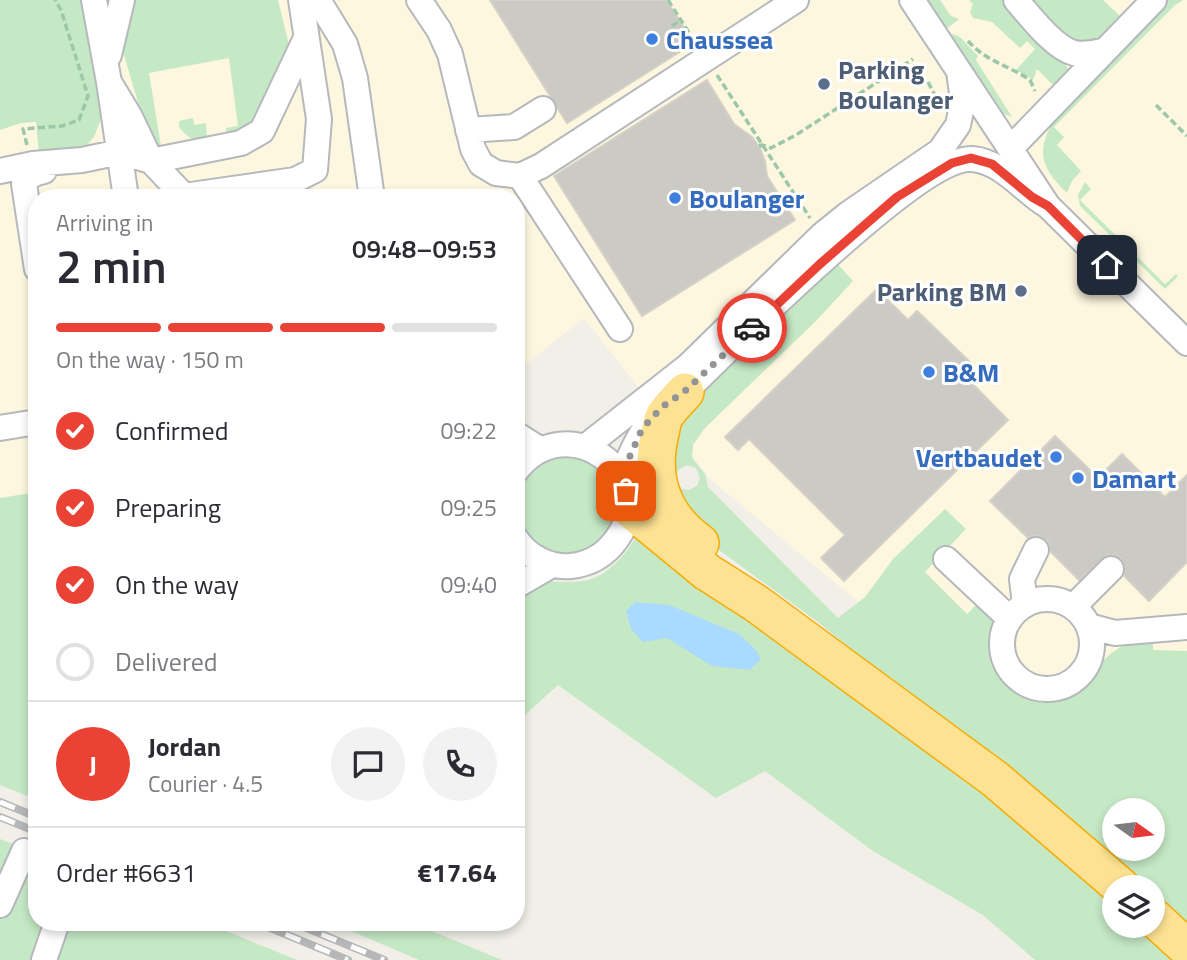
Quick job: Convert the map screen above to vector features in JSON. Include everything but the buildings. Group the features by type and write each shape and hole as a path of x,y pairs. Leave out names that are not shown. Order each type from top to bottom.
{"highway":[{"path":"685,391 664,417 655,453 657,481 664,503 688,534 742,574 757,604"},
{"path":"624,491 642,521 707,572 757,604 995,779 1107,875"},
{"path":"1165,928 1187,948"}],"street":[{"path":"94,0 125,189"},
{"path":"82,160 101,138 107,122 109,82 122,0"},
{"path":"233,189 295,180 314,170 319,119 301,0"},
{"path":"318,0 345,44"},
{"path":"335,0 355,78 371,189"},
{"path":"419,0 439,30 450,54 472,149 481,164 496,173 520,176 541,166 796,0"},
{"path":"912,0 1048,206 1187,343"},
{"path":"1016,0 1055,42 1065,49 1073,53 1103,51"},
{"path":"1011,148 1154,0"},
{"path":"0,171 120,152 151,161 241,143 262,131 306,38"},
{"path":"525,549 552,565 568,566 583,564 610,549 625,522 624,491 642,429 662,407 685,391 820,264 817,252 845,225 854,222 884,188 940,151 958,125 963,101 959,71"},
{"path":"109,82 130,117 151,161 177,189"},
{"path":"468,130 513,127 543,109"},
{"path":"585,447 688,366 822,235 854,222 952,163 971,158 992,164 1032,197 1048,206"},
{"path":"28,210 24,184 34,173 44,171 40,164"},
{"path":"520,176 620,329"},
{"path":"0,428 28,423"},
{"path":"525,440 541,450"},
{"path":"525,460 541,450 562,444 585,447 605,458 624,491"},
{"path":"1018,612 1022,579 1036,550"},
{"path":"946,559 1018,612"},
{"path":"525,581 552,565"},
{"path":"1081,617 1111,569"},
{"path":"1081,617 1092,637 1092,652 1079,677 1052,689 1024,683 1013,673 1005,661 1002,646 1004,632 1018,612 1036,600 1051,599 1066,603 1081,617 1115,633 1187,627"},
{"path":"0,905 24,851"},
{"path":"44,960 54,931"}],"path":[{"path":"40,164 23,129 62,126 79,120 88,96 61,10 55,0"},
{"path":"668,0 761,146 822,235"},
{"path":"672,26 681,20"},
{"path":"964,37 985,57 1030,80 1045,112"},
{"path":"761,146 771,148 796,135 913,59"},
{"path":"1156,105 1187,136"}],"shaded area":[{"path":"0,0 1187,0 1187,700 1005,723 711,480 584,318 525,365 525,189 28,189 28,499 0,504"}],"green space":[{"path":"0,0 83,0 101,119 94,137 84,149 39,155 36,122 21,123 0,130"},
{"path":"130,0 278,0 290,49 253,127 227,135 226,128 238,126 229,58 149,73 161,146 158,148 150,143 121,45"},
{"path":"926,0 940,0 951,16 959,19 945,30"},
{"path":"969,0 1006,0 1069,69 1056,88 1037,69 1033,80 1016,70 1035,49 1027,41 1020,48 992,22 973,18 970,12 973,4"},
{"path":"1027,0 1103,0 1124,20 1107,36 1083,42 1062,34"},
{"path":"1167,0 1183,0 1054,127 1064,137 1057,145 1081,171 1072,181 1067,193 1048,170 1044,160 1043,150 1049,129 1064,104"},
{"path":"953,34 960,37 978,56 976,60 1012,117 999,112 949,38"},
{"path":"193,118 194,125 206,123 207,138 191,138 179,127 179,121"},
{"path":"1085,182 1091,189 1080,200 1165,284 1176,274 1178,276 1165,289 1080,206 1078,195"},
{"path":"835,261 853,281 817,320 704,429 693,445 692,458 705,474 708,487 838,618 865,597 893,559 945,509 966,529 925,572 967,614 977,604 995,623 996,648 1003,670 1013,683 1026,692 1055,695 1066,692 1111,654 1132,643 1153,639 1153,650 1187,651 1187,938 1165,908 1165,875 1128,875 1112,861 1166,861 1166,798 1102,798 1102,852 1014,784 818,622 690,529 664,443 671,422","holes":["687,465 696,468 700,478 697,486 689,490 682,489 676,480 678,470"]},
{"path":"567,458 585,461 607,479 614,497 612,524 601,540 585,551 567,554 549,551 533,540 525,529 525,483 533,472 549,461"},
{"path":"28,493 28,796 0,785 0,498"},
{"path":"639,532 934,747 1102,889 1102,938 1157,938 1181,960 1035,960 983,915 873,851 765,771 716,798 558,685 525,715 525,589 543,583 593,579 609,569"},
{"path":"0,839 28,850 28,931 226,931 297,960 0,960"},
{"path":"351,931 432,931 502,960 419,960"}],"water":[{"path":"635,602 669,605 739,634 756,650 761,659 750,670 712,666 667,638 643,642 631,629 626,611"}],"railway":[{"path":"0,802 28,813"},
{"path":"0,817 28,828"},
{"path":"278,931 348,960"},
{"path":"314,931 384,960"}],"way so far":[{"path":"626,491 621,476 642,429 662,407 685,391 752,328"}],"place":[{"name":"Chaussea","path":"652,39"},
{"name":"Parking Boulanger","path":"824,84"},
{"name":"Boulanger","path":"675,198"},
{"name":"Parking BM","path":"1021,291"},
{"name":"B&M","path":"929,372"},
{"name":"Vertbaudet","path":"1056,457"},
{"name":"Damart","path":"1078,478"}],"route":[{"path":"752,328 897,197 952,163 971,158 992,164 1032,197 1048,206 1107,265"}]}
